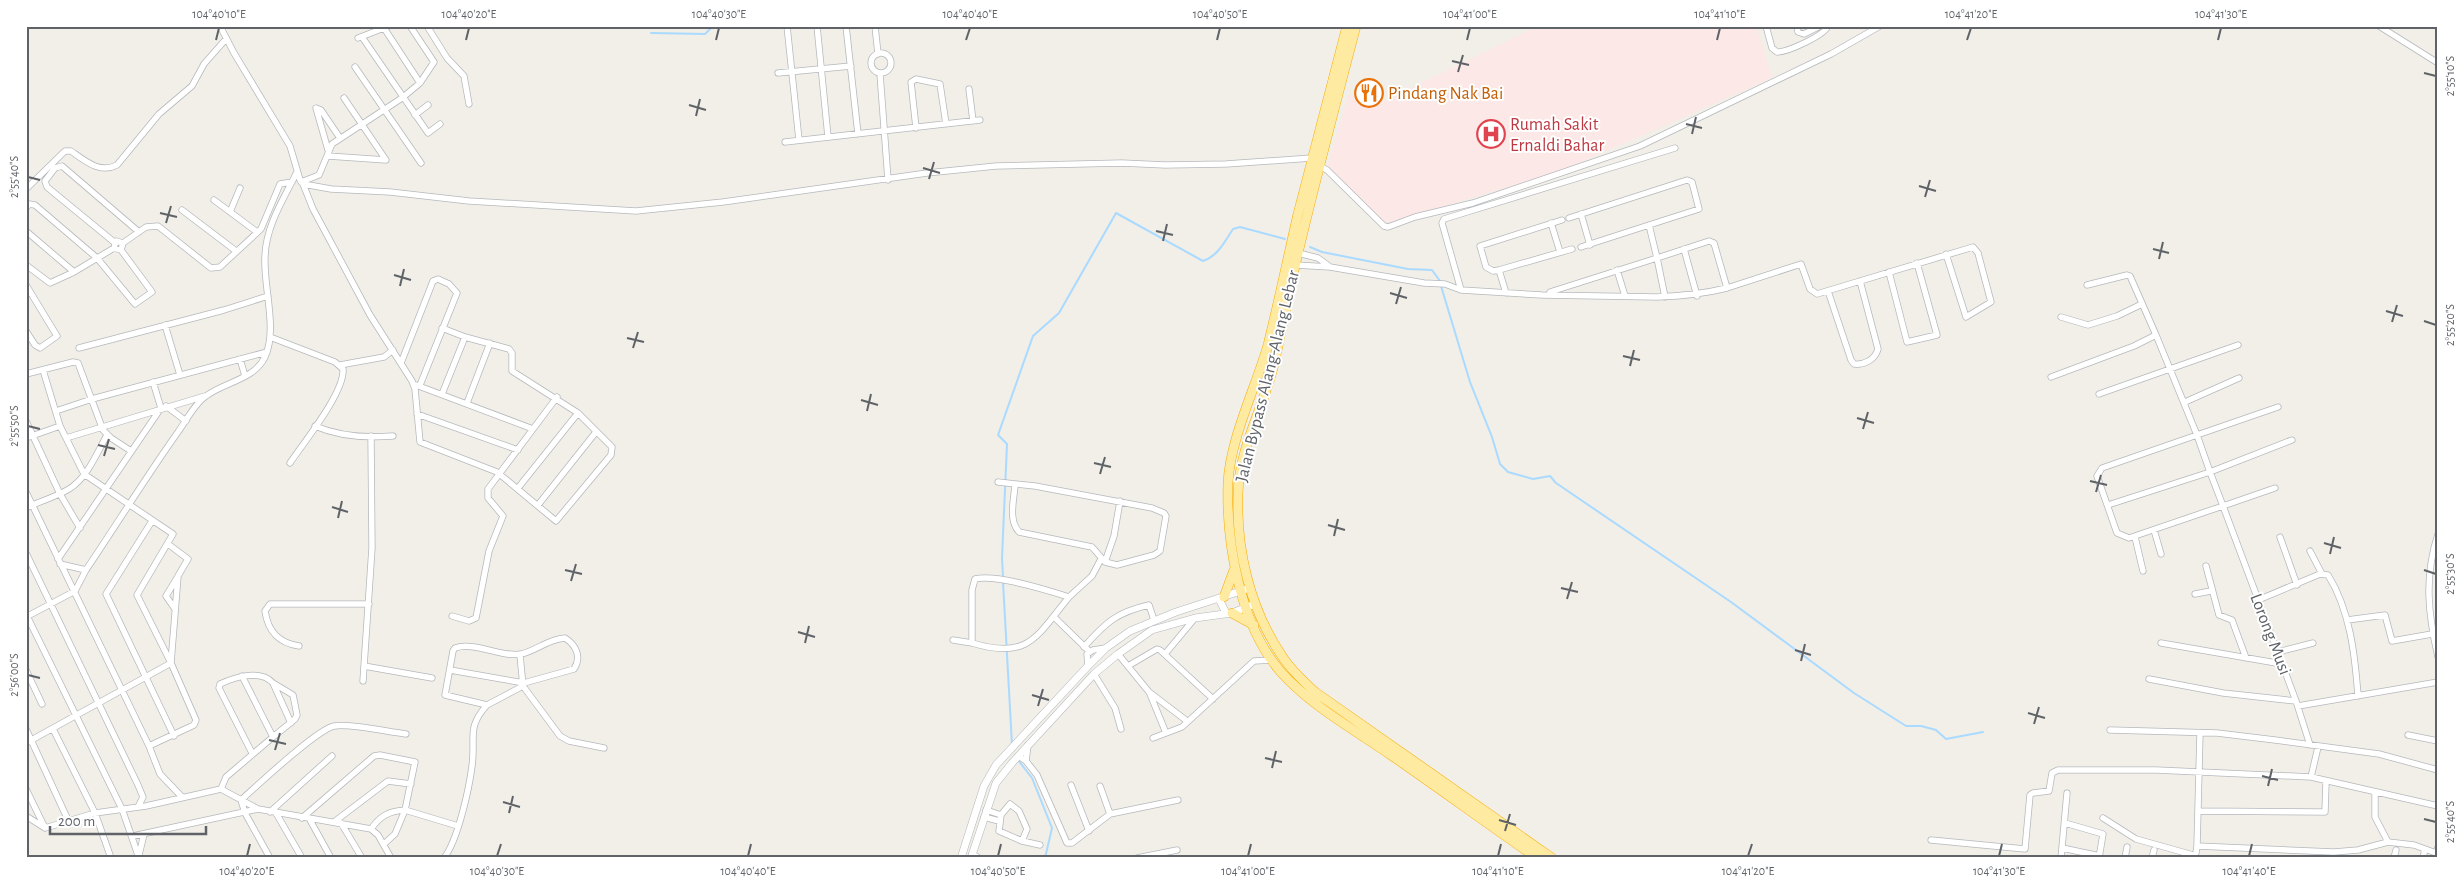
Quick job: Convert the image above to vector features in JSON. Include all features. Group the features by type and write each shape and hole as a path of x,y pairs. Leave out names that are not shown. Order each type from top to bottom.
{"highway":[{"name":"Jalan Bypass Alang-Alang Lebar","path":"1246,589 1240,534 1239,472 1243,456 1265,398 1295,265 1296,245 1312,158 1347,26"},
{"name":"Jalan Bypass Alang-Alang Lebar","path":"1356,26 1320,166 1232,459 1228,491 1235,561 1246,589 1254,625 1272,660 1290,681 1335,717 1537,858"},
{"path":"1221,598 1234,575 1235,561"},
{"name":"Jalan Bypass Alang-Alang Lebar","path":"1250,605 1283,658 1315,692 1552,858"},
{"path":"1229,613 1254,625"}],"street":[{"path":"220,26 290,146 313,209 370,315 417,385 533,429"},
{"path":"302,183 319,175 332,144 384,111 420,83 434,62 410,26"},
{"path":"427,26 447,58 464,76 469,104"},
{"path":"787,26 799,140"},
{"path":"817,26 828,137"},
{"path":"846,26 858,134"},
{"path":"875,26 878,54"},
{"path":"1766,26 1772,48 1777,52 1783,52 1812,38 1827,30 1828,26"},
{"path":"1797,26 1798,32 1804,34 1820,26"},
{"path":"1320,166 1327,170 1384,226 1388,227 1473,203 1640,146 1831,54 1880,26"},
{"path":"2379,26 2438,63"},
{"path":"420,83 386,27 360,38 428,133 440,124"},
{"path":"26,188 65,151 71,150 100,168 109,169 117,166 159,114 192,86 204,64 226,38"},
{"path":"878,54 885,54 891,63 889,70 880,74 874,70 871,64 873,58 878,54"},
{"path":"778,73 851,66"},
{"path":"355,67 421,163"},
{"path":"880,74 888,180"},
{"path":"916,128 911,82 916,79 940,84 946,124"},
{"path":"969,89 973,121"},
{"path":"328,153 386,160 344,98"},
{"path":"415,115 428,105"},
{"path":"328,153 316,108 321,110 340,138"},
{"path":"785,142 980,120"},
{"path":"1461,290 1442,223 1444,220 1675,148"},
{"path":"302,183 331,189 390,192 520,205 636,211 723,202 1004,165 1226,164 1312,158"},
{"path":"114,245 47,186 46,181 58,166 96,194 139,232"},
{"path":"66,438 163,407 205,396 257,368 267,352 270,337 266,246 270,228 298,172"},
{"path":"1570,218 1687,180 1692,182 1699,209 1581,247"},
{"path":"122,246 146,227 158,226 211,268 220,267 264,224 278,186 283,183 292,182"},
{"path":"230,212 240,188"},
{"path":"214,200 257,232"},
{"path":"26,208 29,204 35,205 97,258 135,304 152,292 120,241 97,258 54,283 50,283 26,265"},
{"path":"182,210 236,251"},
{"path":"1581,214 1590,244"},
{"path":"1562,220 1480,246 1486,267 1493,271 1499,270 1572,249"},
{"path":"1551,223 1560,252"},
{"path":"1649,225 1665,297"},
{"path":"26,232 74,272"},
{"path":"1542,295 1709,241 1714,244 1727,288"},
{"path":"1296,245 1330,267"},
{"path":"1295,265 1330,267 1446,284 1461,290 1542,295 1665,297 1697,296 1801,264 1812,292 1817,294 1946,254 1973,247 1978,253 1992,302 1966,317 1946,254"},
{"path":"1684,249 1697,296"},
{"path":"1889,272 1908,342 1937,335 1917,263"},
{"path":"1499,270 1506,293"},
{"path":"1617,270 1625,296"},
{"name":"Lorong Musi","path":"2088,285 2129,275 2185,402 2297,704 2310,745"},
{"path":"401,363 435,279 444,280 457,293 417,385 419,438 422,443 499,473 556,520 611,454 612,447 578,413 511,369 511,350 465,337 442,328"},
{"path":"1828,291 1851,360 1854,364 1864,363 1874,357 1878,350 1860,281"},
{"path":"26,285 57,336 40,348 35,345 26,331"},
{"path":"79,348 224,310 268,296"},
{"path":"2061,317 2088,325 2117,316 2142,304"},
{"path":"165,325 180,375"},
{"path":"2051,377 2134,346 2156,335"},
{"path":"270,337 340,365 384,357 393,350"},
{"path":"442,394 465,337"},
{"path":"467,403 490,343"},
{"path":"2099,394 2238,345"},
{"path":"56,411 92,399 267,352"},
{"path":"240,359 245,376"},
{"path":"26,374 73,362 78,363 101,426 107,435 131,451"},
{"path":"290,463 336,396 343,374 340,365"},
{"path":"43,370 60,426 84,474 173,534 137,595 171,663 196,720 194,725 150,746"},
{"path":"2185,402 2239,378"},
{"path":"153,382 163,407 186,421"},
{"path":"139,857 122,809 27,616 75,591 86,570 186,421 205,396"},
{"path":"452,616 469,621 476,618 489,551 503,516 488,498 487,493 499,473 557,398"},
{"path":"59,562 131,451 163,407"},
{"path":"2275,488 2129,538 2117,533 2097,476 2102,468 2278,407"},
{"path":"518,488 578,413"},
{"path":"140,414 150,424"},
{"path":"417,414 518,450"},
{"path":"26,421 60,494 80,528"},
{"path":"26,438 60,426"},
{"path":"314,426 332,432 393,436"},
{"path":"538,505 596,432"},
{"path":"26,508 60,494 74,485 84,474 107,435"},
{"path":"363,681 369,604 372,436"},
{"path":"2108,505 2210,472 2292,440"},
{"path":"1000,482 1035,486 1152,508 1164,513 1166,523 1160,551 1154,555 1122,564 1103,561 1092,548 1019,532 1012,517 1014,484"},
{"path":"26,492 150,746 160,774 182,796"},
{"path":"953,640 988,648 1011,650 1020,648 1030,641 1054,617 1069,597 1092,576 1103,561 1114,536 1120,502"},
{"path":"152,521 106,594 174,736"},
{"path":"2154,530 2161,554"},
{"path":"2438,534 2430,557 2428,598 2438,657"},
{"path":"2135,537 2143,571"},
{"path":"2280,537 2297,585"},
{"path":"168,544 188,558 166,596 175,609"},
{"path":"2310,551 2322,574"},
{"path":"26,553 142,795 142,800 138,807"},
{"path":"59,562 86,570"},
{"path":"2206,566 2211,592 2219,616 2232,620 2246,658"},
{"path":"2258,600 2322,574 2328,575 2338,590 2347,620 2358,696"},
{"path":"171,663 178,576"},
{"path":"972,643 972,582 978,578 1000,580 1069,597"},
{"path":"961,858 984,786 996,764 1106,648 1130,631 1154,620 1246,589"},
{"path":"2195,594 2211,592"},
{"path":"1221,598 1229,613"},
{"path":"299,646 285,642 272,632 265,612 270,604 369,604"},
{"path":"1086,649 1111,619 1125,613 1149,605 1154,620"},
{"path":"974,856 985,814 996,783 1050,720 1094,674 1152,630 1195,618 1229,613 1250,605"},
{"path":"2347,620 2385,615 2392,640 2435,637"},
{"path":"1054,617 1086,649 1088,666"},
{"path":"1165,654 1195,618"},
{"path":"444,858 458,826 472,767 473,724 487,704 524,685 574,669 578,656 574,644 565,638 550,642 520,655 456,646 453,651 446,695 487,704"},
{"path":"2278,652 2314,642"},
{"path":"2161,643 2282,664"},
{"path":"1086,649 1106,648"},
{"path":"1128,666 1157,649 1165,654 1213,698"},
{"path":"1118,654 1149,692 1187,721"},
{"path":"520,655 524,685 560,736 569,741 604,748"},
{"path":"1152,738 1182,727 1254,661 1272,660"},
{"path":"29,742 171,663"},
{"path":"364,666 432,678"},
{"path":"26,670 42,704"},
{"path":"450,670 524,685"},
{"path":"1094,674 1115,708 1121,729"},
{"path":"242,676 273,737"},
{"path":"221,789 226,777 252,753 291,723 297,715 293,695 260,677 242,676 221,683 219,687 252,753"},
{"path":"2149,679 2297,704 2438,682"},
{"path":"273,684 291,723"},
{"path":"1149,692 1166,733"},
{"path":"1051,706 1057,713"},
{"path":"1044,714 1049,716 1050,720"},
{"path":"241,800 309,742 330,727 343,726 406,734"},
{"path":"26,729 29,742 68,820"},
{"path":"53,729 95,813 111,858"},
{"path":"2110,730 2200,733 2310,745 2379,754 2438,770"},
{"path":"2103,818 2127,835 2145,842 2194,855 2197,846 2200,733"},
{"path":"2408,735 2438,741"},
{"path":"1026,761 1028,745"},
{"path":"2311,777 2318,747"},
{"path":"302,818 376,755 415,762 406,810 395,834 384,844"},
{"path":"273,813 332,756"},
{"path":"1015,759 1026,761 1037,775 1064,840 1072,843 1110,814 1178,800"},
{"path":"1931,840 2025,848 2030,795 2033,793 2049,792 2051,775 2054,771 2119,770 2311,777 2326,782 2438,806"},
{"path":"334,822 388,781 412,784"},
{"path":"2198,811 2325,812 2326,782"},
{"path":"1070,785 1088,830"},
{"path":"1100,786 1110,814"},
{"path":"45,828 95,813 138,807 221,789 258,809 310,820 341,823 370,829 378,835 391,858"},
{"path":"26,790 45,828"},
{"path":"2061,858 2067,792"},
{"path":"2375,793 2375,817 2388,842"},
{"path":"241,800 245,813 270,858"},
{"path":"1022,841 1026,829 1020,811 1010,804 1000,818 999,832 1022,841 1040,845"},
{"path":"133,836 258,809"},
{"path":"370,829 382,816 394,811 406,810 458,826"},
{"path":"273,813 302,858"},
{"path":"985,814 1000,818"},
{"path":"26,816 45,828"},
{"path":"310,820 331,858"},
{"path":"341,823 362,858"},
{"path":"2062,848 2099,857 2103,834 2065,823"},
{"path":"139,857 144,834"},
{"path":"2197,846 2334,852 2358,850 2388,842 2414,844 2436,853"},
{"path":"2125,858 2127,847"},
{"path":"2423,858 2425,849"},
{"path":"1137,858 1178,850"},
{"path":"2152,858 2154,850"},
{"path":"2394,858 2396,850"}],"shaded area":[{"name":"Rumah Sakit Ernaldi Bahar","path":"1538,26 1756,26 1772,78 1561,171 1385,224 1327,167 1348,95 1384,101"}],"waterway":[{"path":"651,33 705,34 713,26"},
{"path":"1003,577 1002,558 1007,444 998,435 1033,336 1059,313 1116,213 1203,261 1217,252 1233,229 1240,227 1285,239"},
{"path":"1310,247 1322,252 1408,269 1432,270 1440,281"},
{"path":"1441,286 1470,382 1492,437 1500,464 1508,472 1533,479 1550,476 1556,483 1731,602 1854,693 1906,726 1921,726 1936,730 1946,739 1983,732"},
{"path":"1003,582 1012,745"},
{"path":"1018,760 1032,778 1052,828 1045,858"}],"place":[{"name":"Pindang Nak Bai","path":"1369,93"},
{"name":"Rumah Sakit Ernaldi Bahar","path":"1491,134"}]}
